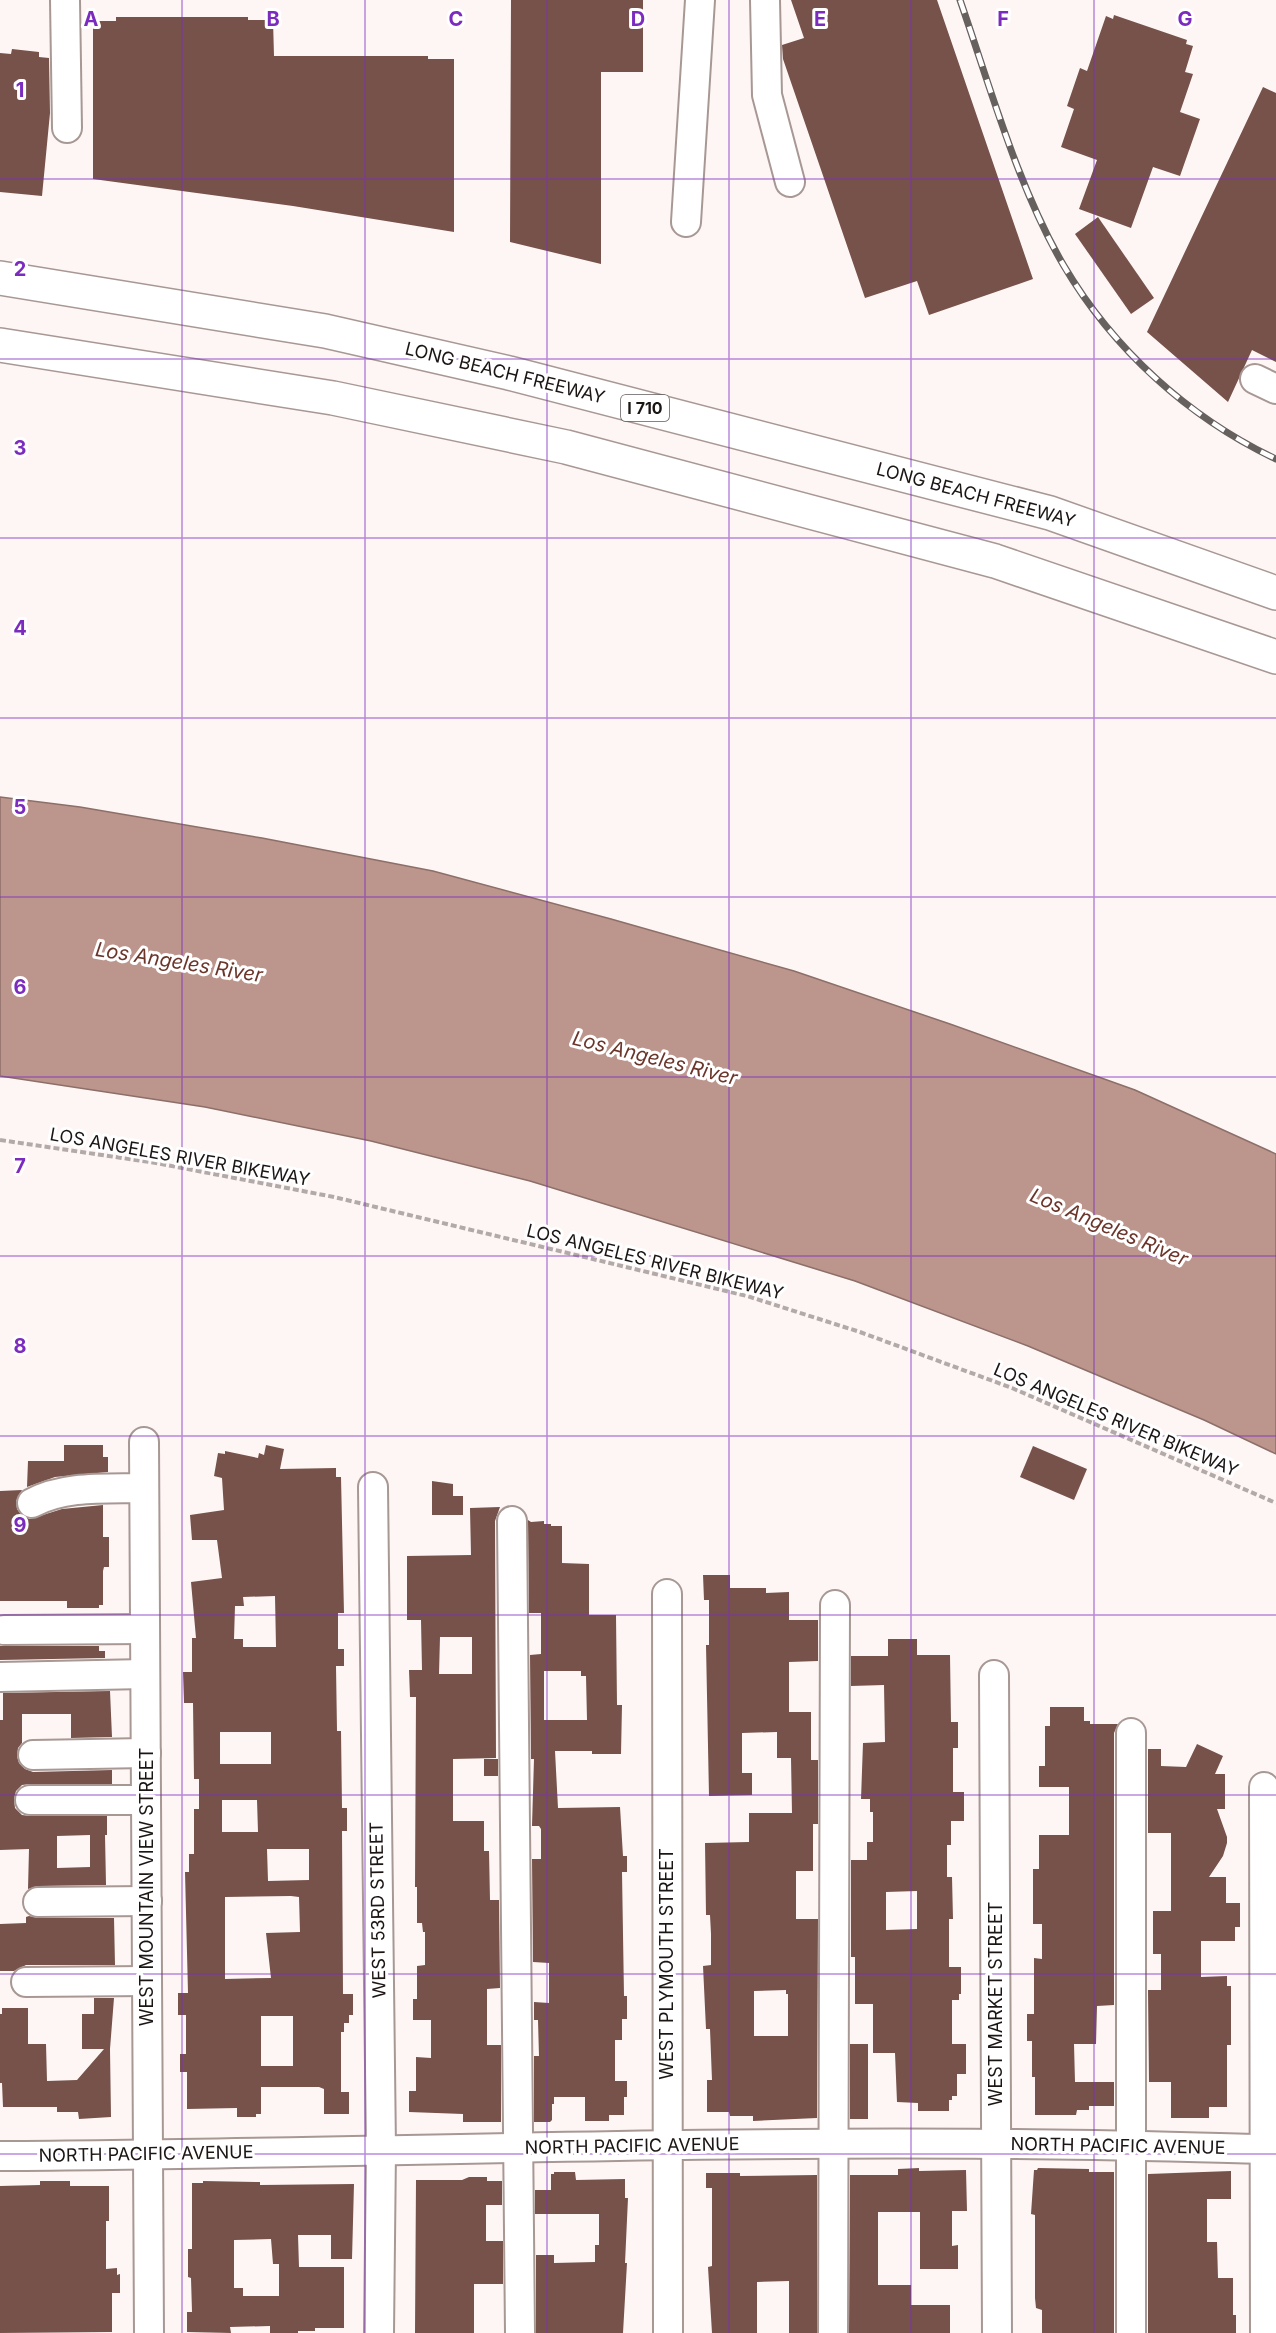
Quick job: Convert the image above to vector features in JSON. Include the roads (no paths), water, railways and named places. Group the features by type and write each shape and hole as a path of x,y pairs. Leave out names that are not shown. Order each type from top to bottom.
{"highway":[{"name":"LONG BEACH FREEWAY","path":"0,278 326,331 509,373 1050,513 1276,593"},
{"path":"0,345 333,398 566,447 995,561 1276,657"}],"street":[{"path":"65,0 67,128"},
{"path":"686,222 700,0"},
{"path":"765,0 766,95 790,182"},
{"name":"WEST MOUNTAIN VIEW STREET","path":"144,1442 149,2333"},
{"name":"WEST 53RD STREET","path":"373,1487 381,2149 379,2333"},
{"path":"32,1503 42,1497 64,1491 144,1488"},
{"path":"512,1521 520,2333"},
{"name":"WEST PLYMOUTH STREET","path":"667,1594 668,2333"},
{"path":"833,2333 835,1605"},
{"path":"12,1623 145,1621"},
{"path":"0,1677 145,1674"},
{"name":"WEST MARKET STREET","path":"994,1675 998,2144 997,2333"},
{"path":"1131,1733 1131,2333"},
{"path":"33,1755 146,1753"},
{"path":"1264,1787 1265,2149 1270,2260 1265,2333"},
{"path":"30,1800 146,1800"},
{"path":"38,1902 147,1901"},
{"path":"26,1982 147,1980"},
{"name":"NORTH PACIFIC AVENUE","path":"0,2156 518,2147 998,2144 1265,2149"}],"water":[{"name":"Los Angeles River","path":"0,797 80,807 262,838 433,871 611,919 794,971 950,1024 1135,1090 1276,1154 1276,1454 1204,1420 1028,1346 855,1281 530,1181 371,1141 205,1107 0,1076"}],"railway":[{"path":"960,0 1006,136 1033,204 1064,266 1084,296 1130,353 1184,402 1213,423 1276,459"}]}
